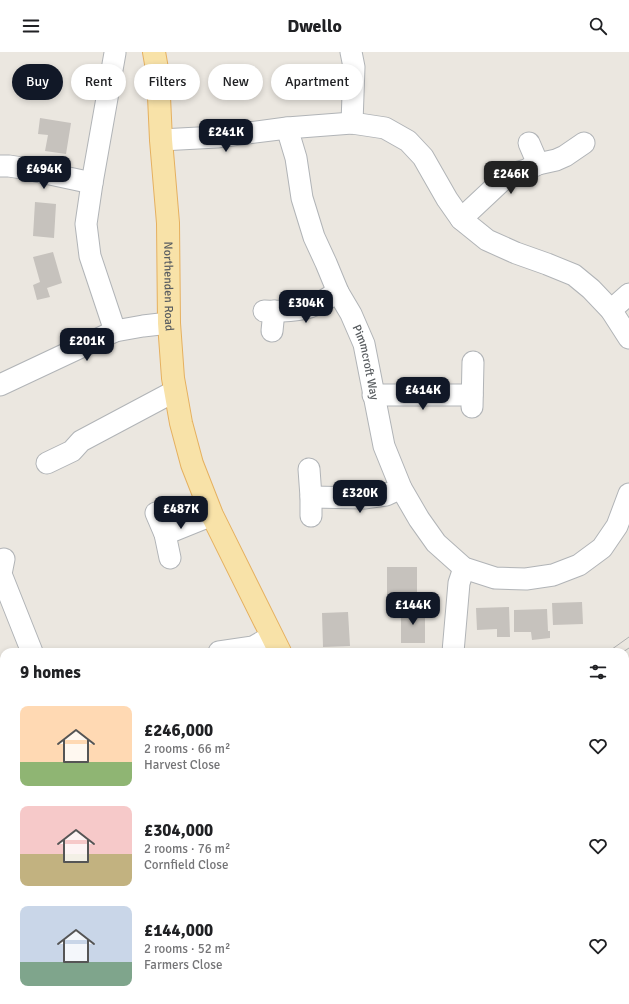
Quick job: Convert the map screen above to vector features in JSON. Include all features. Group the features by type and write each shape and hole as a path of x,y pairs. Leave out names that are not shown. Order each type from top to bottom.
{"main road":[{"name":"Northenden Road","path":"154,52 158,74 161,140 168,223 169,323 173,378 181,423 192,464 212,515 276,644"}],"street":[{"path":"351,52 354,67 352,123"},
{"path":"115,53 86,224 90,256 115,331"},
{"path":"161,140 217,137 287,128 352,123 385,128 408,141 423,157 447,200 461,219 487,240 516,253 574,275 591,289 611,310 629,338"},
{"name":"Pimmcroft Way","path":"287,128 296,158 302,198 314,237 338,292 351,314 364,344 384,446 401,488 436,544 464,568 495,578 526,579 553,575 579,565 602,548 617,526 629,494"},
{"path":"528,143 547,162"},
{"path":"461,219 508,175 565,156 584,143"},
{"path":"0,166 22,168 92,183"},
{"path":"270,318 315,305 338,292"},
{"path":"611,310 629,294"},
{"path":"0,385 115,331 169,323"},
{"path":"373,395 472,401 473,362"},
{"path":"47,463 72,451 81,441 175,391"},
{"path":"309,469 311,506 386,495 401,488"},
{"path":"156,513 165,534 170,558"},
{"path":"165,534 212,515"},
{"path":"4,559 1,574 30,648"},
{"path":"453,648 459,584 464,568"},
{"path":"242,648 276,644"}],"building":[{"path":"40,118 71,123 66,154 45,151 48,135 38,134"},
{"path":"35,202 56,204 54,238 33,236"},
{"path":"53,252 62,283 47,288 50,297 37,300 33,285 40,282 33,257"},
{"path":"387,567 417,567 417,601 387,600"},
{"path":"582,602 583,624 553,625 552,603"},
{"path":"509,607 510,637 497,637 497,629 477,630 476,608"},
{"path":"401,609 425,609 425,643 401,643"},
{"path":"547,609 548,631 550,631 550,638 532,640 531,632 514,632 514,610"},
{"path":"348,612 350,646 323,647 322,613"}],"tram line":[{"path":"614,648 629,637"}]}
